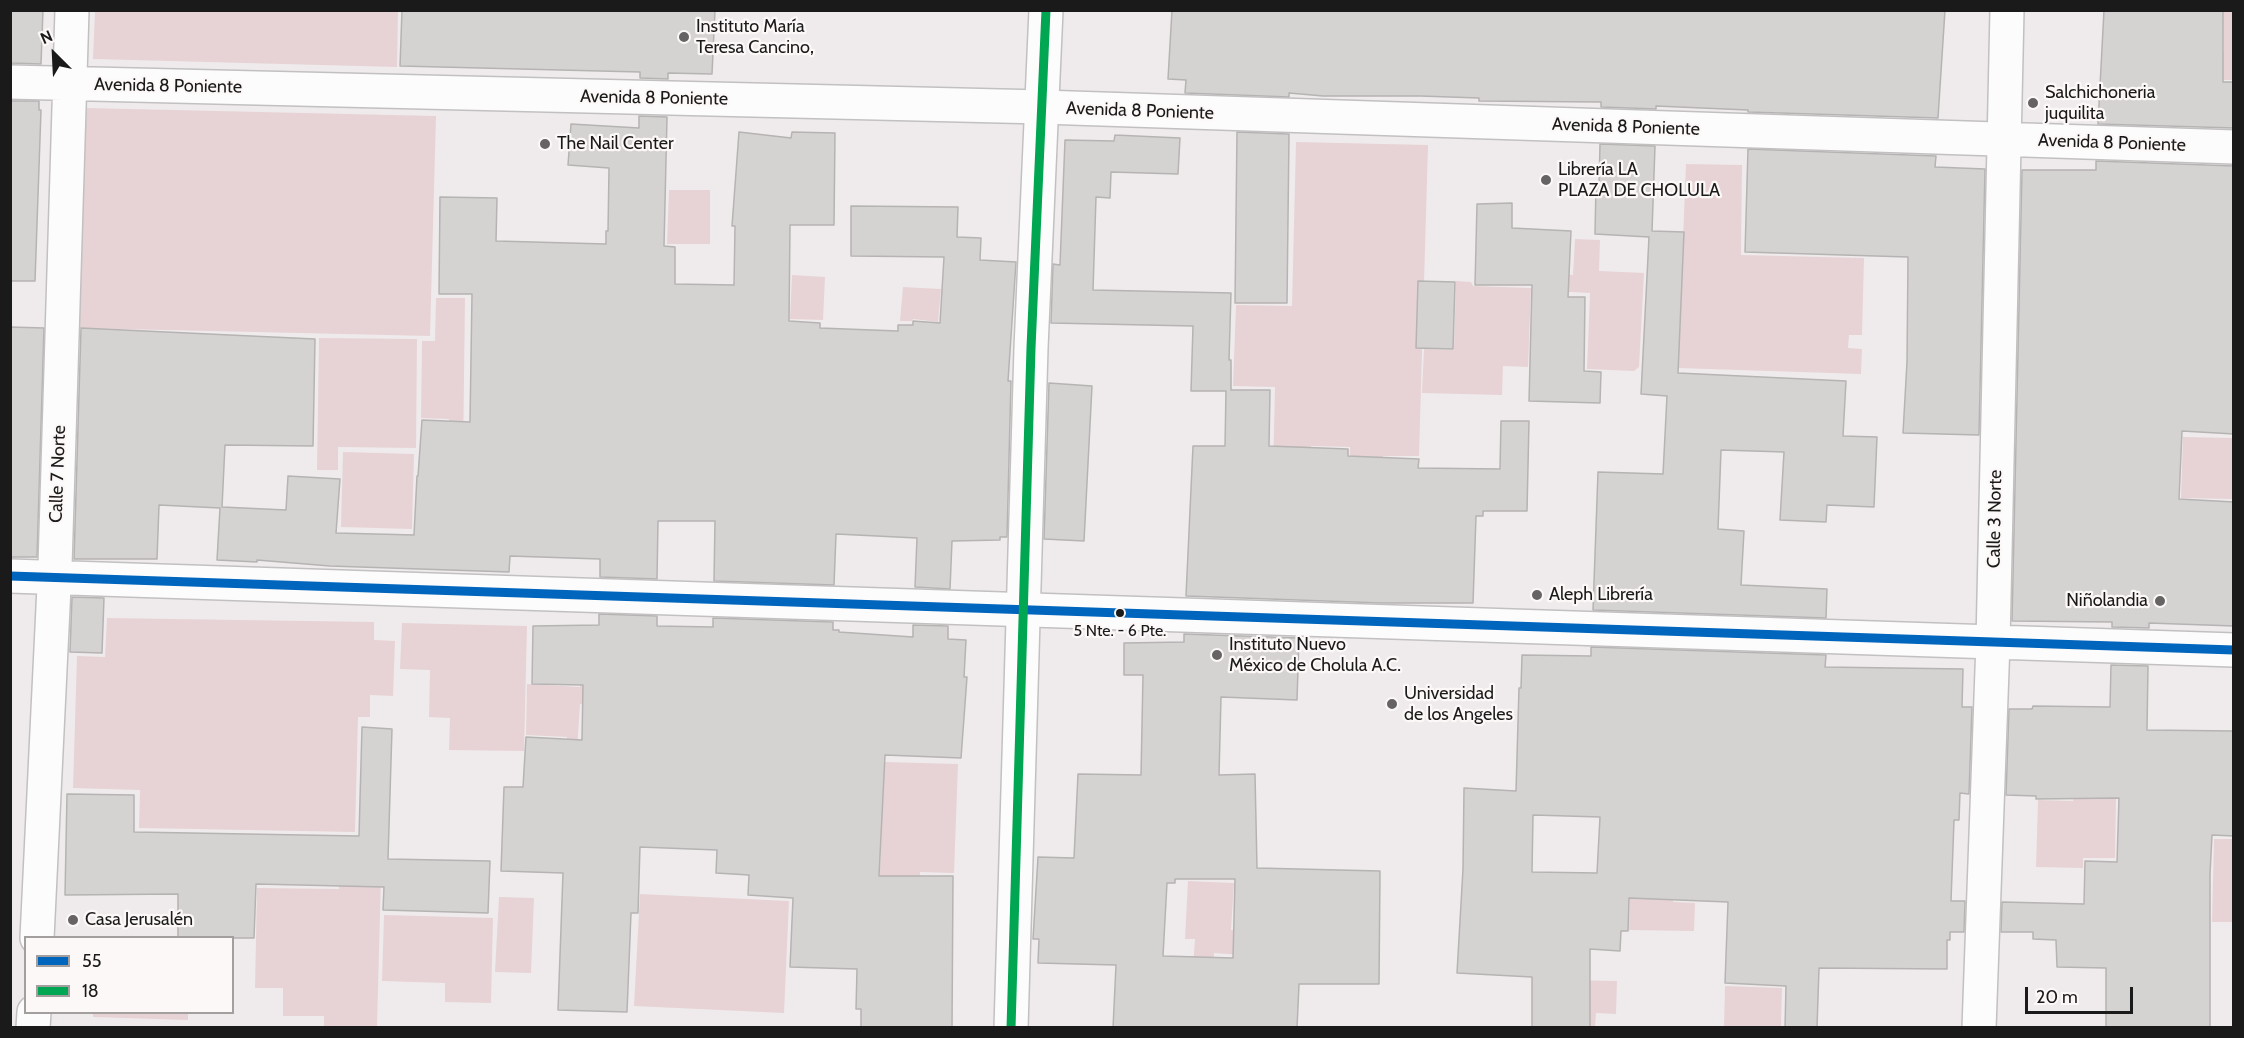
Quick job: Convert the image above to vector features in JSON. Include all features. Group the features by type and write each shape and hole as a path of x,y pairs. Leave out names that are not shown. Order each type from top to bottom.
{"street":[{"name":"Calle 7 Norte","path":"37,936 54,578 72,10"},
{"path":"1011,1028 1031,348 1046,10"},
{"name":"Calle 3 Norte","path":"1979,1028 1993,642 2007,10"},
{"name":"Avenida 8 Poniente","path":"10,82 1042,107 2234,147"},
{"path":"10,576 2234,650"}],"shaded area":[{"path":"95,11 398,11 397,67 93,59"},
{"path":"2223,11 2233,11 2233,80 2221,80 2221,52 2224,51"},
{"path":"85,108 436,116 430,336 78,328"},
{"path":"1296,142 1428,145 1419,456 1383,456 1382,487 1349,486 1350,447 1311,446 1310,473 1273,473 1275,387 1233,386 1236,305 1292,306"},
{"path":"1686,164 1742,165 1741,255 1864,258 1862,335 1849,335 1848,348 1862,349 1861,374 1678,368"},
{"path":"669,190 710,190 710,244 667,244"},
{"path":"1575,239 1600,240 1599,271 1644,273 1639,367 1634,371 1587,369 1590,293 1534,290 1542,273 1573,275"},
{"path":"792,275 825,277 823,320 790,319"},
{"path":"1456,281 1471,282 1473,286 1531,288 1528,367 1503,366 1502,395 1422,393 1424,349 1454,350"},
{"path":"903,287 941,289 938,322 913,319 912,321 900,321"},
{"path":"436,298 465,298 462,541 447,541 449,419 421,418 422,341 435,341"},
{"path":"319,338 417,339 416,448 338,447 338,470 317,470"},
{"path":"2183,437 2233,438 2233,499 2181,498"},
{"path":"343,452 414,454 412,529 341,527"},
{"path":"107,618 374,622 374,640 395,641 393,696 370,695 370,717 358,717 355,832 139,828 140,790 73,788 77,656 105,657"},
{"path":"402,623 527,626 524,751 449,750 450,718 429,717 430,670 400,669"},
{"path":"580,683 608,684 607,706 580,704 577,751 565,767 567,737 526,735 527,684 580,687"},
{"path":"884,762 958,764 954,873 920,872 919,903 879,901"},
{"path":"2074,797 2116,798 2115,858 2083,858 2083,868 2036,867 2038,800 2073,801"},
{"path":"341,837 382,838 377,1027 324,1027 324,1016 283,1016 283,988 255,988 257,888 339,889"},
{"path":"2214,839 2233,839 2233,922 2212,922"},
{"path":"1630,876 1674,876 1673,902 1695,903 1694,931 1629,930"},
{"path":"1188,881 1234,883 1231,930 1256,932 1241,955 1214,953 1213,968 1193,968 1195,939 1185,939"},
{"path":"640,894 789,901 784,1013 634,1006"},
{"path":"499,897 534,898 531,973 495,972"},
{"path":"384,915 493,918 491,1003 445,1002 445,983 382,981"},
{"path":"1564,980 1617,981 1616,1014 1596,1013 1595,1027 1563,1028"},
{"path":"1725,986 1782,988 1781,1027 1724,1027"},
{"path":"93,1014 188,1014 188,1020 93,1017"}],"building":[{"path":"10,10 43,10 41,64 10,63"},
{"path":"402,10 715,10 712,74 668,73 668,79 640,78 640,72 400,66"},
{"path":"1172,10 1945,10 1938,118 1748,112 1748,110 1656,106 1656,109 1601,107 1601,102 1479,101 1479,98 1323,96 1289,93 1289,97 1185,93 1186,80 1168,79"},
{"path":"2104,10 2223,10 2223,82 2233,82 2234,128 2098,124"},
{"path":"10,101 39,101 39,110 41,110 35,281 10,281"},
{"path":"639,116 667,117 664,246 675,247 675,284 734,285 735,226 732,226 739,132 791,138 792,132 835,133 834,225 790,225 789,321 820,323 820,328 898,331 898,325 913,325 913,321 940,323 944,257 851,256 851,206 958,207 957,237 981,238 980,260 1016,262 1008,381 1011,381 1007,537 1000,537 1000,540 952,541 950,589 915,587 917,538 836,534 834,585 714,581 715,521 658,521 657,579 600,577 600,559 510,556 509,572 217,560 220,508 159,505 157,559 74,559 81,328 315,339 313,446 225,445 222,507 286,510 288,476 340,479 336,533 414,535 422,420 470,422 472,294 439,294 440,197 497,198 496,241 606,244 609,168 568,165 571,124 639,128"},
{"path":"1237,132 1289,134 1287,303 1235,303"},
{"path":"1115,135 1180,138 1178,174 1111,172 1110,198 1096,197 1093,290 1231,293 1229,360 1231,360 1231,390 1270,390 1269,446 1348,449 1348,456 1419,459 1418,468 1500,469 1501,421 1529,421 1527,511 1483,511 1483,516 1476,516 1473,603 1381,603 1186,596 1193,446 1225,446 1226,391 1191,391 1193,326 1051,323 1053,264 1060,265 1065,140 1114,141"},
{"path":"1600,144 1655,146 1652,231 1684,232 1678,373 1846,381 1843,436 1877,437 1874,507 1827,505 1826,522 1780,520 1784,452 1721,450 1718,529 1744,531 1741,585 1827,589 1826,618 1593,610 1598,472 1663,474 1667,396 1641,394 1649,237 1595,234"},
{"path":"1748,149 1936,156 1935,167 1985,169 1979,435 1903,433 1907,362 1908,257 1745,252"},
{"path":"2096,161 2234,166 2234,434 2182,431 2179,499 2234,502 2234,626 2149,623 2149,628 2112,627 2112,622 2012,621 2022,170 2096,170"},
{"path":"1512,203 1512,228 1571,231 1568,297 1585,297 1584,371 1601,372 1600,403 1529,401 1532,285 1475,285 1477,204"},
{"path":"1418,281 1455,282 1453,349 1416,348"},
{"path":"10,327 44,328 37,557 10,557"},
{"path":"1049,383 1092,386 1084,541 1044,539"},
{"path":"72,597 104,598 102,653 70,652"},
{"path":"599,614 657,616 657,626 713,627 713,618 833,622 833,630 839,630 839,632 913,637 913,625 948,626 948,639 966,640 964,677 967,677 961,758 885,755 879,876 953,876 952,1028 861,1028 861,1009 856,1009 857,969 790,967 793,898 748,895 749,875 716,873 717,850 640,847 638,913 631,913 627,1012 558,1010 563,873 501,871 504,787 523,787 526,737 582,740 583,685 532,684 533,626 599,625"},
{"path":"1184,634 1299,638 1297,700 1221,697 1219,775 1255,774 1257,868 1380,871 1379,984 1299,984 1297,1028 1113,1028 1116,965 1038,963 1039,939 1033,939 1038,857 1074,858 1078,774 1141,775 1143,675 1124,675 1124,643 1184,642","holes":["1175,879 1235,879 1233,958 1163,956 1167,883 1175,883"]},
{"path":"1591,647 1826,655 1825,667 1963,669 1962,707 1972,707 1969,794 1960,793 1959,820 1954,820 1951,901 1965,901 1964,932 1950,932 1950,940 1947,940 1947,969 1819,968 1817,1028 1785,1028 1786,986 1725,983 1728,902 1629,898 1628,931 1621,931 1620,951 1590,949 1590,1028 1532,1028 1532,977 1457,973 1463,869 1464,788 1516,791 1522,655 1591,656","holes":["1533,815 1600,817 1597,873 1532,872"]},
{"path":"2111,665 2148,666 2147,730 2234,731 2234,836 2212,835 2210,1028 2106,1028 2106,968 2057,967 2056,940 2033,939 2033,932 2001,932 2002,902 2084,904 2085,861 2117,862 2119,798 2036,799 2036,796 2006,795 2009,709 2032,709 2033,706 2110,707"},
{"path":"362,727 392,729 388,859 490,861 488,913 383,910 384,887 256,884 254,938 178,936 178,894 65,895 67,794 134,795 134,832 359,836"}],"transit line":[{"name":"18","path":"1011,1028 1031,348 1046,10"},
{"name":"55","path":"10,576 2234,650"}],"place":[{"name":"Instituto María Teresa Cancino,","path":"684,37"},
{"name":"Salchichoneria juquilita","path":"2033,103"},
{"name":"The Nail Center","path":"545,144"},
{"name":"Librería LA PLAZA DE CHOLULA","path":"1546,180"},
{"name":"Aleph Librería","path":"1537,595"},
{"name":"Niñolandia","path":"2160,601"},
{"name":"5 Nte. - 6 Pte.","path":"1120,613"},
{"name":"Instituto Nuevo México de Cholula A.C.","path":"1217,655"},
{"name":"Universidad de los Angeles","path":"1392,704"},
{"name":"Casa Jerusalén","path":"73,920"}]}
